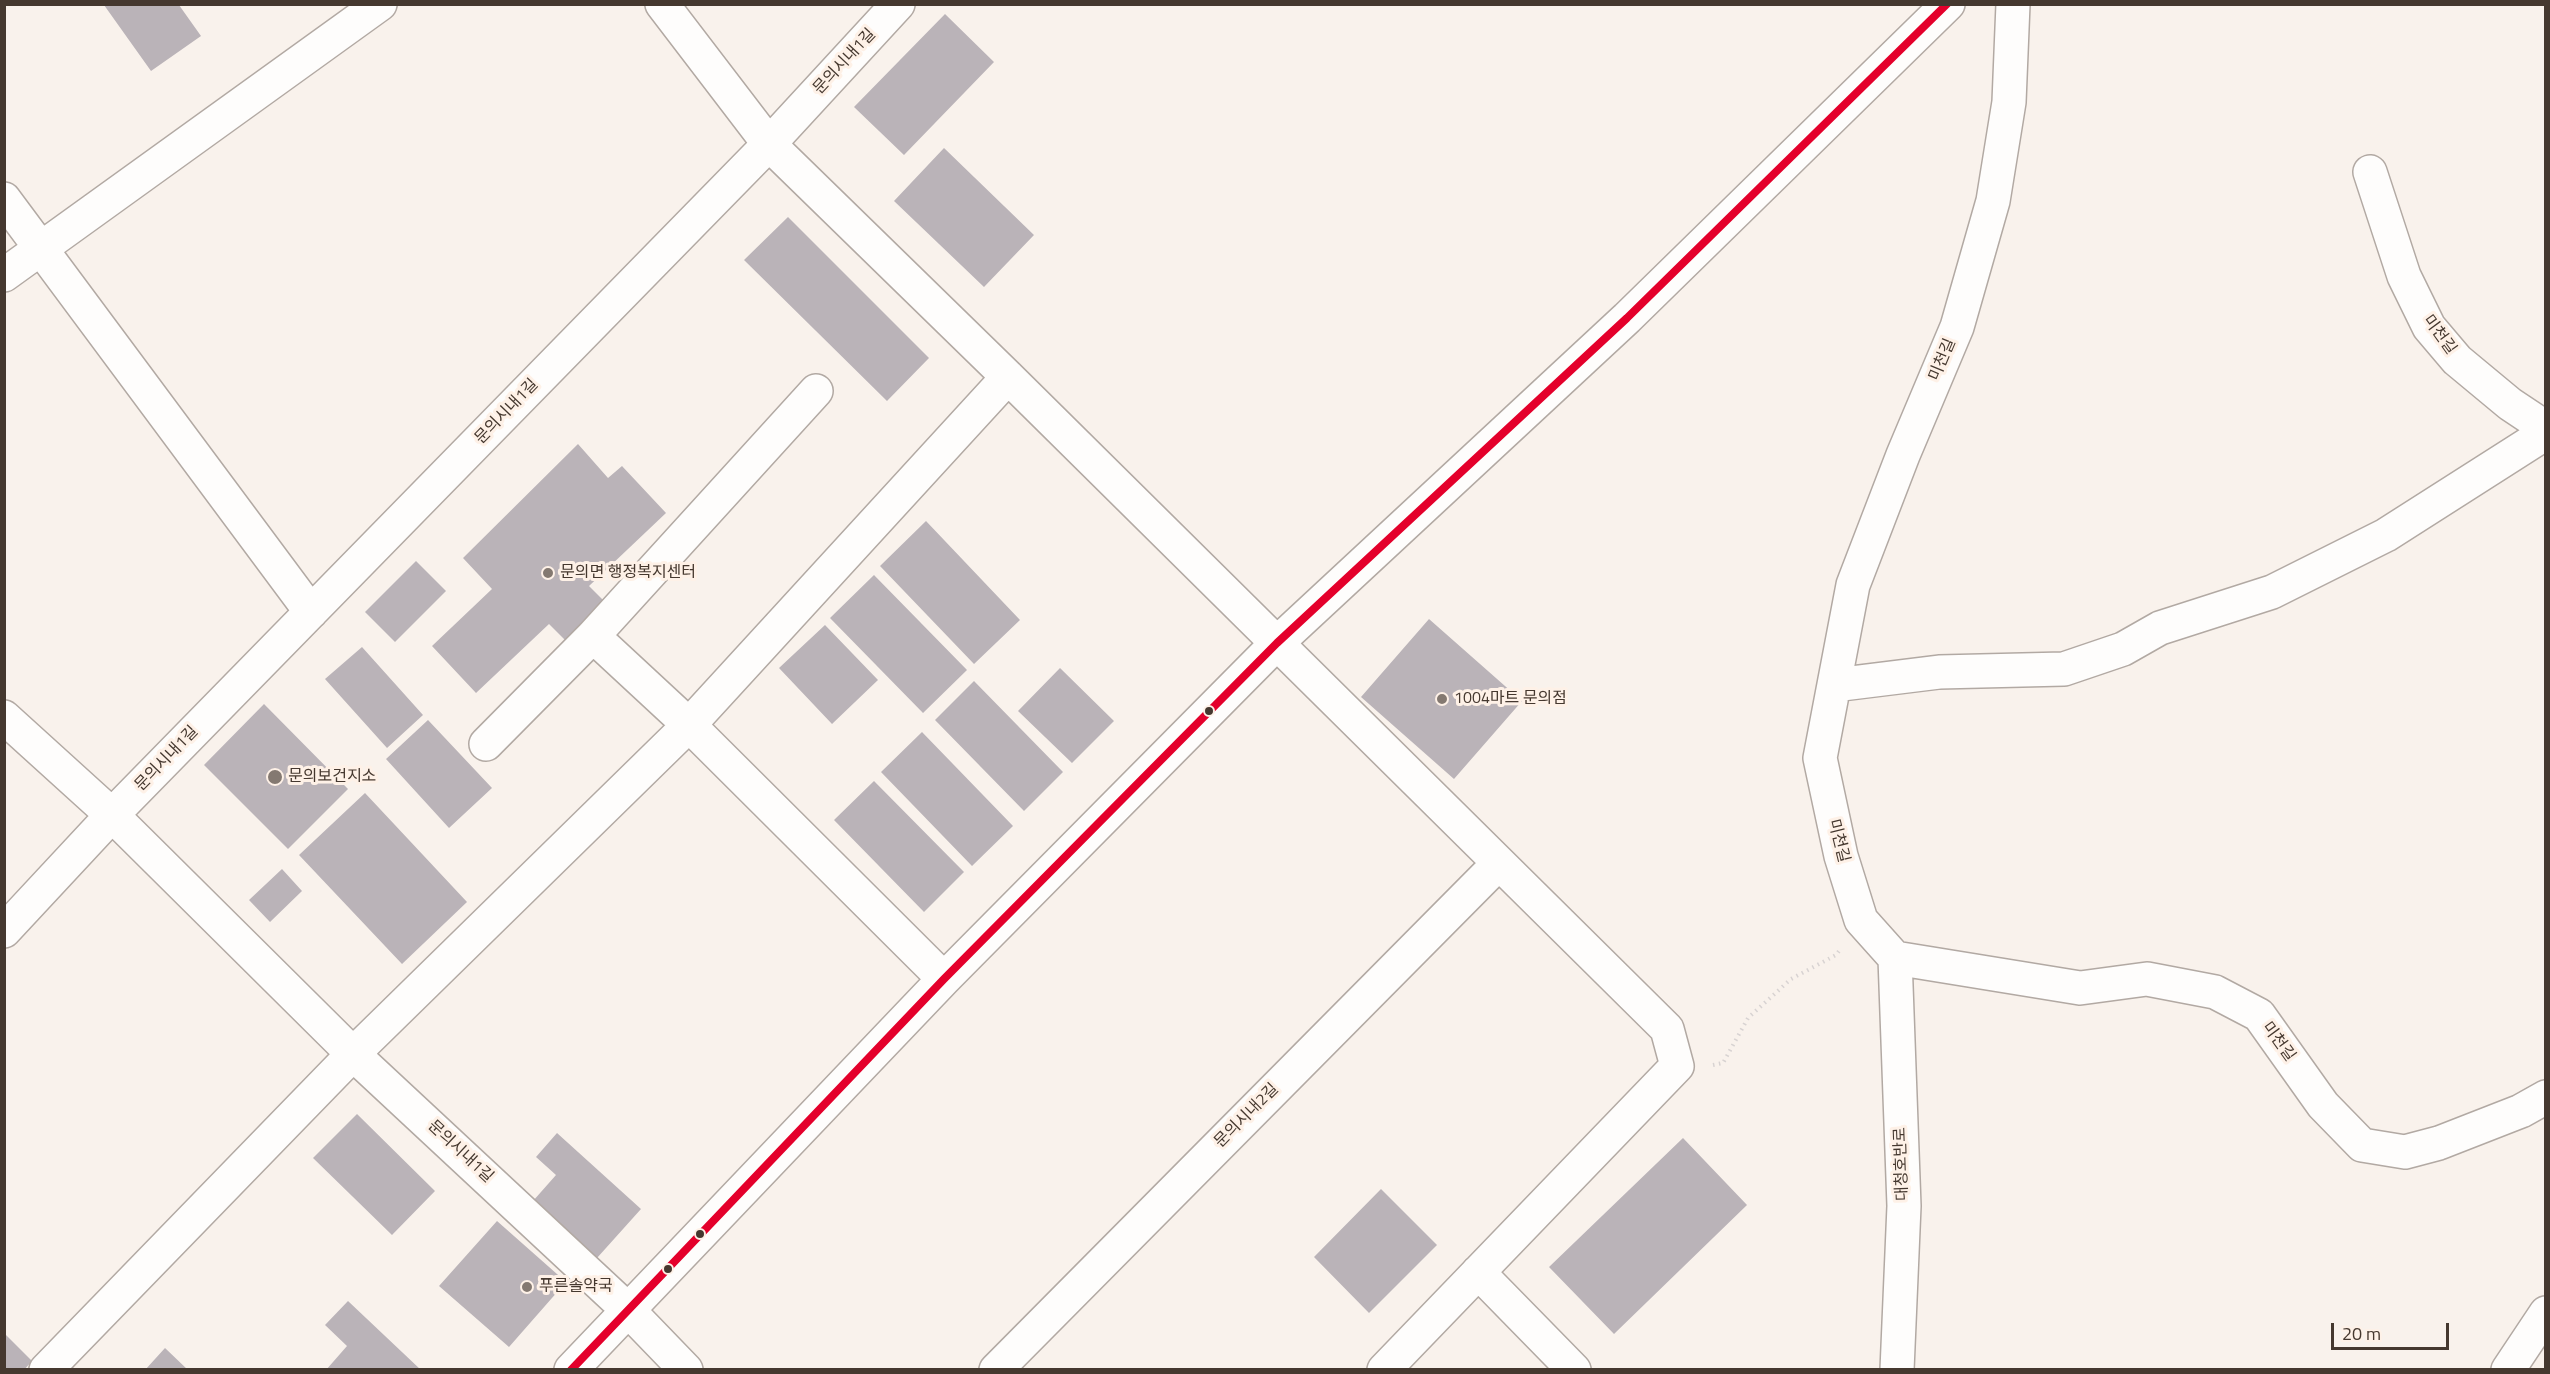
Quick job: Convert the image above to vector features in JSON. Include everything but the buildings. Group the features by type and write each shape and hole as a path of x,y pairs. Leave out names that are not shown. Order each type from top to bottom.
{"street":[{"path":"5,283 42,249 380,4"},
{"path":"662,4 769,144 1008,376 1667,1029 1677,1066 1383,1370"},
{"name":"문의시내1길","path":"4,931 112,815 769,144 898,4"},
{"path":"571,1370 944,978 1277,643 1627,318 1948,4"},
{"name":"미천길","path":"2013,4 2009,102 1993,201 1957,327 1903,455 1853,585 1820,758 1841,856 1862,920 1895,957 2080,988 2147,979 2215,992 2259,1015 2323,1105 2362,1145 2405,1152 2439,1143 2511,1115 2546,1097"},
{"name":"미천길","path":"2370,172 2404,276 2429,327 2457,360 2510,404 2546,428"},
{"path":"4,199 311,612"},
{"path":"46,1370 354,1054 689,725 1008,376"},
{"path":"486,744 593,636 816,391"},
{"path":"1834,685 1939,672 2064,669 2123,649 2160,628 2271,592 2386,535 2546,433"},
{"path":"593,636 689,725 944,978"},
{"name":"문의시내1길","path":"4,717 112,815 354,1054 629,1311"},
{"name":"문의시내2길","path":"996,1370 1499,863"},
{"name":"대청호반로","path":"1895,957 1904,1206 1897,1370"},
{"path":"1478,1272 1574,1370"},
{"path":"629,1311 686,1370"},
{"path":"2508,1370 2546,1313"}],"path":[{"path":"1723,1063 1748,1018 1791,979 1836,955"}],"transit line":[{"path":"571,1370 944,979 1277,643 1627,318 1947,4"}],"place":[{"name":"문의면 행정복지센터","path":"548,573"},
{"name":"1004마트 문의점","path":"1442,699"},
{"name":"문의보건지소","path":"275,777"},
{"name":"푸른솔약국","path":"527,1287"}]}
